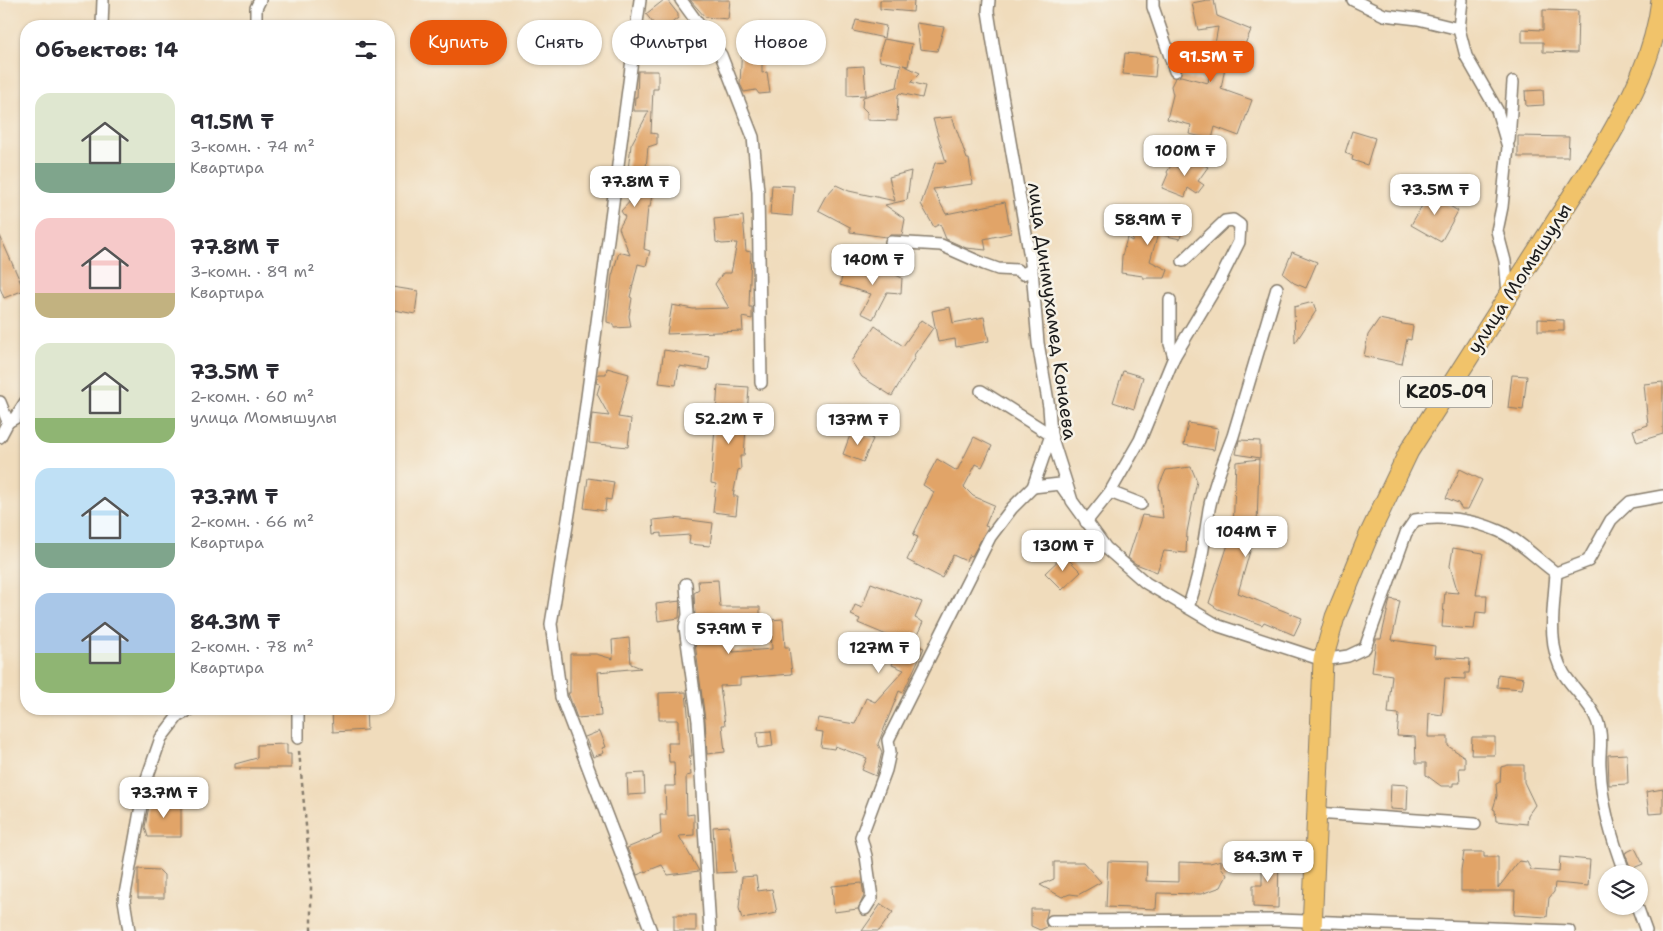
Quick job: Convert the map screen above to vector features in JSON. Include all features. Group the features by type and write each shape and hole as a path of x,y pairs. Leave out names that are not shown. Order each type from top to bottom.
{"main road":[{"name":"улица Момышулы","path":"1316,813 1323,660 1335,617 1350,581 1409,451 1508,293 1604,146 1630,101 1649,56 1661,0"},
{"name":"KZ05-09","path":"1312,927 1316,813"}],"street":[{"path":"102,20 103,0"},
{"path":"256,20 256,8 260,0"},
{"path":"640,0 583,427 551,624 561,697 650,931"},
{"path":"681,0 722,55 753,137 758,192 761,383"},
{"name":"лица Динмухамед Конаева","path":"989,0 988,11 994,52 1032,269 1038,343 1049,407 1051,435 1072,501 1106,548 1146,583 1219,626 1323,660"},
{"path":"1153,0 1152,7 1175,71"},
{"path":"1353,0 1384,15 1418,19 1459,29"},
{"path":"1462,0 1459,29 1466,56 1496,110 1508,147"},
{"path":"1508,293 1505,261 1497,231 1502,207 1513,82"},
{"path":"1086,522 1110,492 1140,440 1174,356 1219,282 1240,242 1240,225 1232,220 1225,221 1183,261"},
{"path":"891,242 941,245 998,269 1018,270 1023,274 1032,269"},
{"path":"1188,607 1194,592 1205,546 1210,508 1223,457 1233,436 1277,288"},
{"path":"1170,300 1170,344 1174,356"},
{"path":"865,909 872,898 866,856 861,838 886,770 890,752 888,740 990,537 1012,508 1033,487 1051,435 981,391"},
{"path":"0,402 8,422"},
{"path":"0,437 8,422 15,418 20,410"},
{"path":"1033,487 1060,484 1072,501"},
{"path":"1110,492 1141,504"},
{"path":"1556,573 1588,561 1611,520 1630,502 1663,496"},
{"path":"1323,660 1348,656 1365,648 1406,533 1415,520 1434,517 1477,524 1501,532 1556,573"},
{"path":"1556,573 1553,621 1555,656 1564,674 1596,715 1600,732 1600,767 1606,818 1622,865"},
{"path":"686,584 688,615 685,627 698,721 710,931"},
{"path":"129,931 124,900 145,784 161,738 180,715"},
{"path":"298,715 298,738"},
{"path":"1316,813 1475,824"},
{"path":"1640,915 1646,931"},
{"path":"1052,921 1279,920 1312,927 1569,931"}],"path":[{"path":"298,738 311,879 311,931"}],"building":[{"path":"664,0 667,0 678,14 678,18 675,20 651,20 646,14"},
{"path":"690,0 730,0 728,19 705,17"},
{"path":"880,0 914,0 913,12 880,9"},
{"path":"1214,0 1217,16 1251,30 1242,51 1229,45 1221,89 1252,100 1239,136 1215,127 1212,139 1189,134 1191,125 1167,119 1173,95 1171,86 1175,78 1181,76 1208,83 1218,27 1198,30 1192,3"},
{"path":"1543,10 1578,11 1577,53 1543,52 1543,42 1522,42 1522,29 1543,30"},
{"path":"856,20 886,26 884,38 853,31"},
{"path":"916,23 944,27 937,51 920,49"},
{"path":"884,39 912,44 908,66 903,65 920,73 911,82 925,86 922,98 900,93 898,95 897,121 867,120 867,112 862,107 863,97 897,87 901,65 880,61 879,54"},
{"path":"1125,53 1157,56 1155,77 1123,74"},
{"path":"741,65 762,65 762,73 767,72 770,93 759,94 756,90 744,92 740,84"},
{"path":"864,66 866,95 847,96 847,67"},
{"path":"638,71 658,71 658,89 653,89 651,133 657,134 657,144 648,147 646,168 656,170 650,207 648,207 644,249 650,251 646,266 638,264 630,297 632,298 629,316 631,327 614,328 614,324 607,322 612,276 619,252 630,255 619,228 625,217 621,211 636,195 625,194 631,145 649,111 634,111 635,97 637,97"},
{"path":"1543,90 1544,105 1526,106 1525,91"},
{"path":"952,117 967,159 969,159 973,184 933,189 946,214 1005,202 1011,233 984,239 986,250 966,248 946,239 940,224 934,227 921,204 935,163 946,162 933,119"},
{"path":"1352,131 1375,138 1367,165 1352,160 1353,156 1345,153"},
{"path":"1518,136 1569,137 1568,157 1518,157"},
{"path":"1185,156 1208,167 1198,181 1204,185 1197,194 1188,188 1185,197 1162,188 1168,174 1167,172 1172,164 1180,169"},
{"path":"911,171 907,200 885,205 905,219 902,235 886,237 850,232 850,227 818,210 825,197 836,185 849,191 895,201 889,177"},
{"path":"772,185 794,186 792,216 770,214"},
{"path":"1439,189 1450,195 1445,203 1458,211 1441,242 1411,225 1427,197 1432,200"},
{"path":"1139,213 1184,223 1180,239 1158,234 1150,261 1168,270 1165,278 1143,278 1143,276 1121,273 1122,256 1127,238 1132,241"},
{"path":"743,216 746,251 751,252 749,307 752,307 752,319 742,317 743,331 667,334 672,305 693,309 729,308 715,284 723,273 731,273 737,243 722,244 716,242 714,219"},
{"path":"0,236 20,281 20,292 4,298 0,288"},
{"path":"1292,252 1317,262 1306,288 1294,283 1283,274"},
{"path":"885,264 902,278 901,293 887,292 873,319 861,313 871,294 840,285 844,268 867,274"},
{"path":"395,287 418,291 415,314 395,310"},
{"path":"1313,302 1316,311 1295,343 1294,307"},
{"path":"950,307 953,323 984,317 989,341 956,347 955,339 938,342 932,311"},
{"path":"1379,319 1413,326 1411,340 1407,339 1402,364 1364,356 1368,335"},
{"path":"1538,319 1564,320 1564,331 1538,331"},
{"path":"921,320 933,328 914,355 915,357 892,396 862,377 851,361 875,326 903,346"},
{"path":"664,350 710,357 708,370 679,366 676,385 659,383"},
{"path":"607,368 629,374 618,417 631,419 628,447 589,443 592,414 609,416 597,394 600,384 596,383 598,374 606,374"},
{"path":"1123,371 1143,377 1134,409 1113,402"},
{"path":"1512,375 1527,376 1523,410 1508,408"},
{"path":"1663,382 1663,434 1637,442 1633,430 1648,425 1644,384"},
{"path":"718,385 749,387 744,456 740,456 741,469 738,470 733,496 738,496 736,515 713,512 716,484 711,483"},
{"path":"1188,423 1218,428 1214,450 1184,445"},
{"path":"852,430 873,439 863,462 843,454"},
{"path":"974,437 992,446 982,467 976,464 964,487 973,496 994,505 985,526 988,527 972,556 969,555 966,561 953,555 942,578 907,560 918,537 913,535 934,492 923,485 937,459 957,471"},
{"path":"1239,440 1260,441 1260,458 1236,454"},
{"path":"1259,459 1257,527 1238,593 1302,618 1294,635 1264,622 1262,625 1218,609 1209,603 1233,529 1236,462"},
{"path":"1191,467 1197,481 1187,532 1186,553 1164,551 1157,572 1136,564 1128,558 1142,515 1163,518 1159,486 1166,470"},
{"path":"1460,469 1482,480 1468,509 1462,509 1458,503 1446,498"},
{"path":"588,478 614,482 611,500 606,499 605,511 584,508"},
{"path":"674,518 713,523 710,546 689,544 690,535 661,537 661,533 654,534 653,520"},
{"path":"1453,548 1483,553 1476,595 1487,595 1486,613 1476,612 1474,629 1442,627 1445,592 1458,593 1450,566"},
{"path":"1064,555 1081,572 1062,590 1045,573"},
{"path":"718,580 720,607 760,607 760,622 753,626 730,626 733,652 772,649 770,620 783,619 785,647 789,647 792,674 740,678 740,685 720,686 725,725 722,725 725,752 707,754 705,720 693,627 695,615 694,593 699,590 698,581"},
{"path":"871,583 922,602 915,618 923,622 913,644 924,648 903,693 899,691 878,744 882,752 876,776 862,770 867,758 835,746 834,749 821,747 823,732 815,731 818,718 855,724 866,698 875,702 904,670 892,665 895,658 883,652 889,636 858,623 860,619 851,615 855,605 862,608"},
{"path":"1390,599 1400,601 1392,640 1435,646 1434,657 1470,659 1469,673 1465,673 1465,679 1445,678 1442,715 1429,713 1428,737 1448,737 1448,746 1465,757 1465,768 1459,768 1460,783 1453,783 1453,786 1441,786 1426,775 1426,763 1416,763 1415,737 1397,736 1399,714 1388,713 1392,675 1372,672 1376,639 1381,639"},
{"path":"680,601 679,618 658,621 656,604"},
{"path":"629,638 631,664 641,668 598,672 601,716 577,718 568,693 570,693 570,654 596,654 613,659 612,640"},
{"path":"1498,674 1524,678 1522,689 1497,687"},
{"path":"686,692 692,756 689,756 691,775 686,776 687,815 694,814 694,835 679,836 699,871 668,875 662,865 637,875 627,848 661,834 660,815 666,815 665,786 675,786 674,762 669,762 668,743 678,743 678,720 659,720 659,693"},
{"path":"332,715 366,715 367,730 333,732"},
{"path":"600,731 606,747 602,748 604,753 593,757 585,737"},
{"path":"771,731 773,746 758,748 757,732"},
{"path":"1472,737 1495,737 1495,755 1471,755"},
{"path":"287,744 287,754 291,754 291,768 235,768 235,764 257,758 257,745"},
{"path":"1627,754 1628,784 1609,785 1608,755"},
{"path":"1524,765 1524,782 1535,805 1528,815 1527,824 1496,821 1495,810 1493,809 1497,796 1496,784 1500,782 1501,767"},
{"path":"644,773 645,794 628,795 627,774"},
{"path":"1391,784 1408,785 1407,810 1390,809"},
{"path":"1663,789 1663,813 1649,814 1646,792"},
{"path":"150,801 181,801 181,837 148,837 145,827"},
{"path":"729,826 735,872 716,873 713,827"},
{"path":"1635,848 1643,864 1630,865 1625,853"},
{"path":"1262,852 1279,852 1278,908 1253,907 1253,885 1262,885"},
{"path":"1464,852 1484,852 1484,857 1498,857 1498,888 1519,861 1527,862 1531,870 1559,872 1560,857 1590,860 1588,886 1555,883 1554,892 1549,898 1547,917 1514,915 1515,891 1461,891 1461,870"},
{"path":"1221,860 1221,867 1227,875 1221,887 1201,894 1157,893 1156,909 1106,907 1108,861 1147,862 1146,881 1179,882 1179,862 1210,863"},
{"path":"1054,862 1083,862 1101,882 1078,895 1070,894 1062,897 1040,885 1054,879"},
{"path":"138,869 159,870 164,875 164,898 138,898"},
{"path":"756,876 758,891 772,889 777,913 742,919 739,908 742,877"},
{"path":"862,883 864,896 858,909 834,912 832,886"},
{"path":"881,904 893,912 879,931 862,931"},
{"path":"1031,909 1048,909 1045,921 1047,927 1040,930 1031,926"},
{"path":"674,915 696,915 696,931 674,931"}]}
